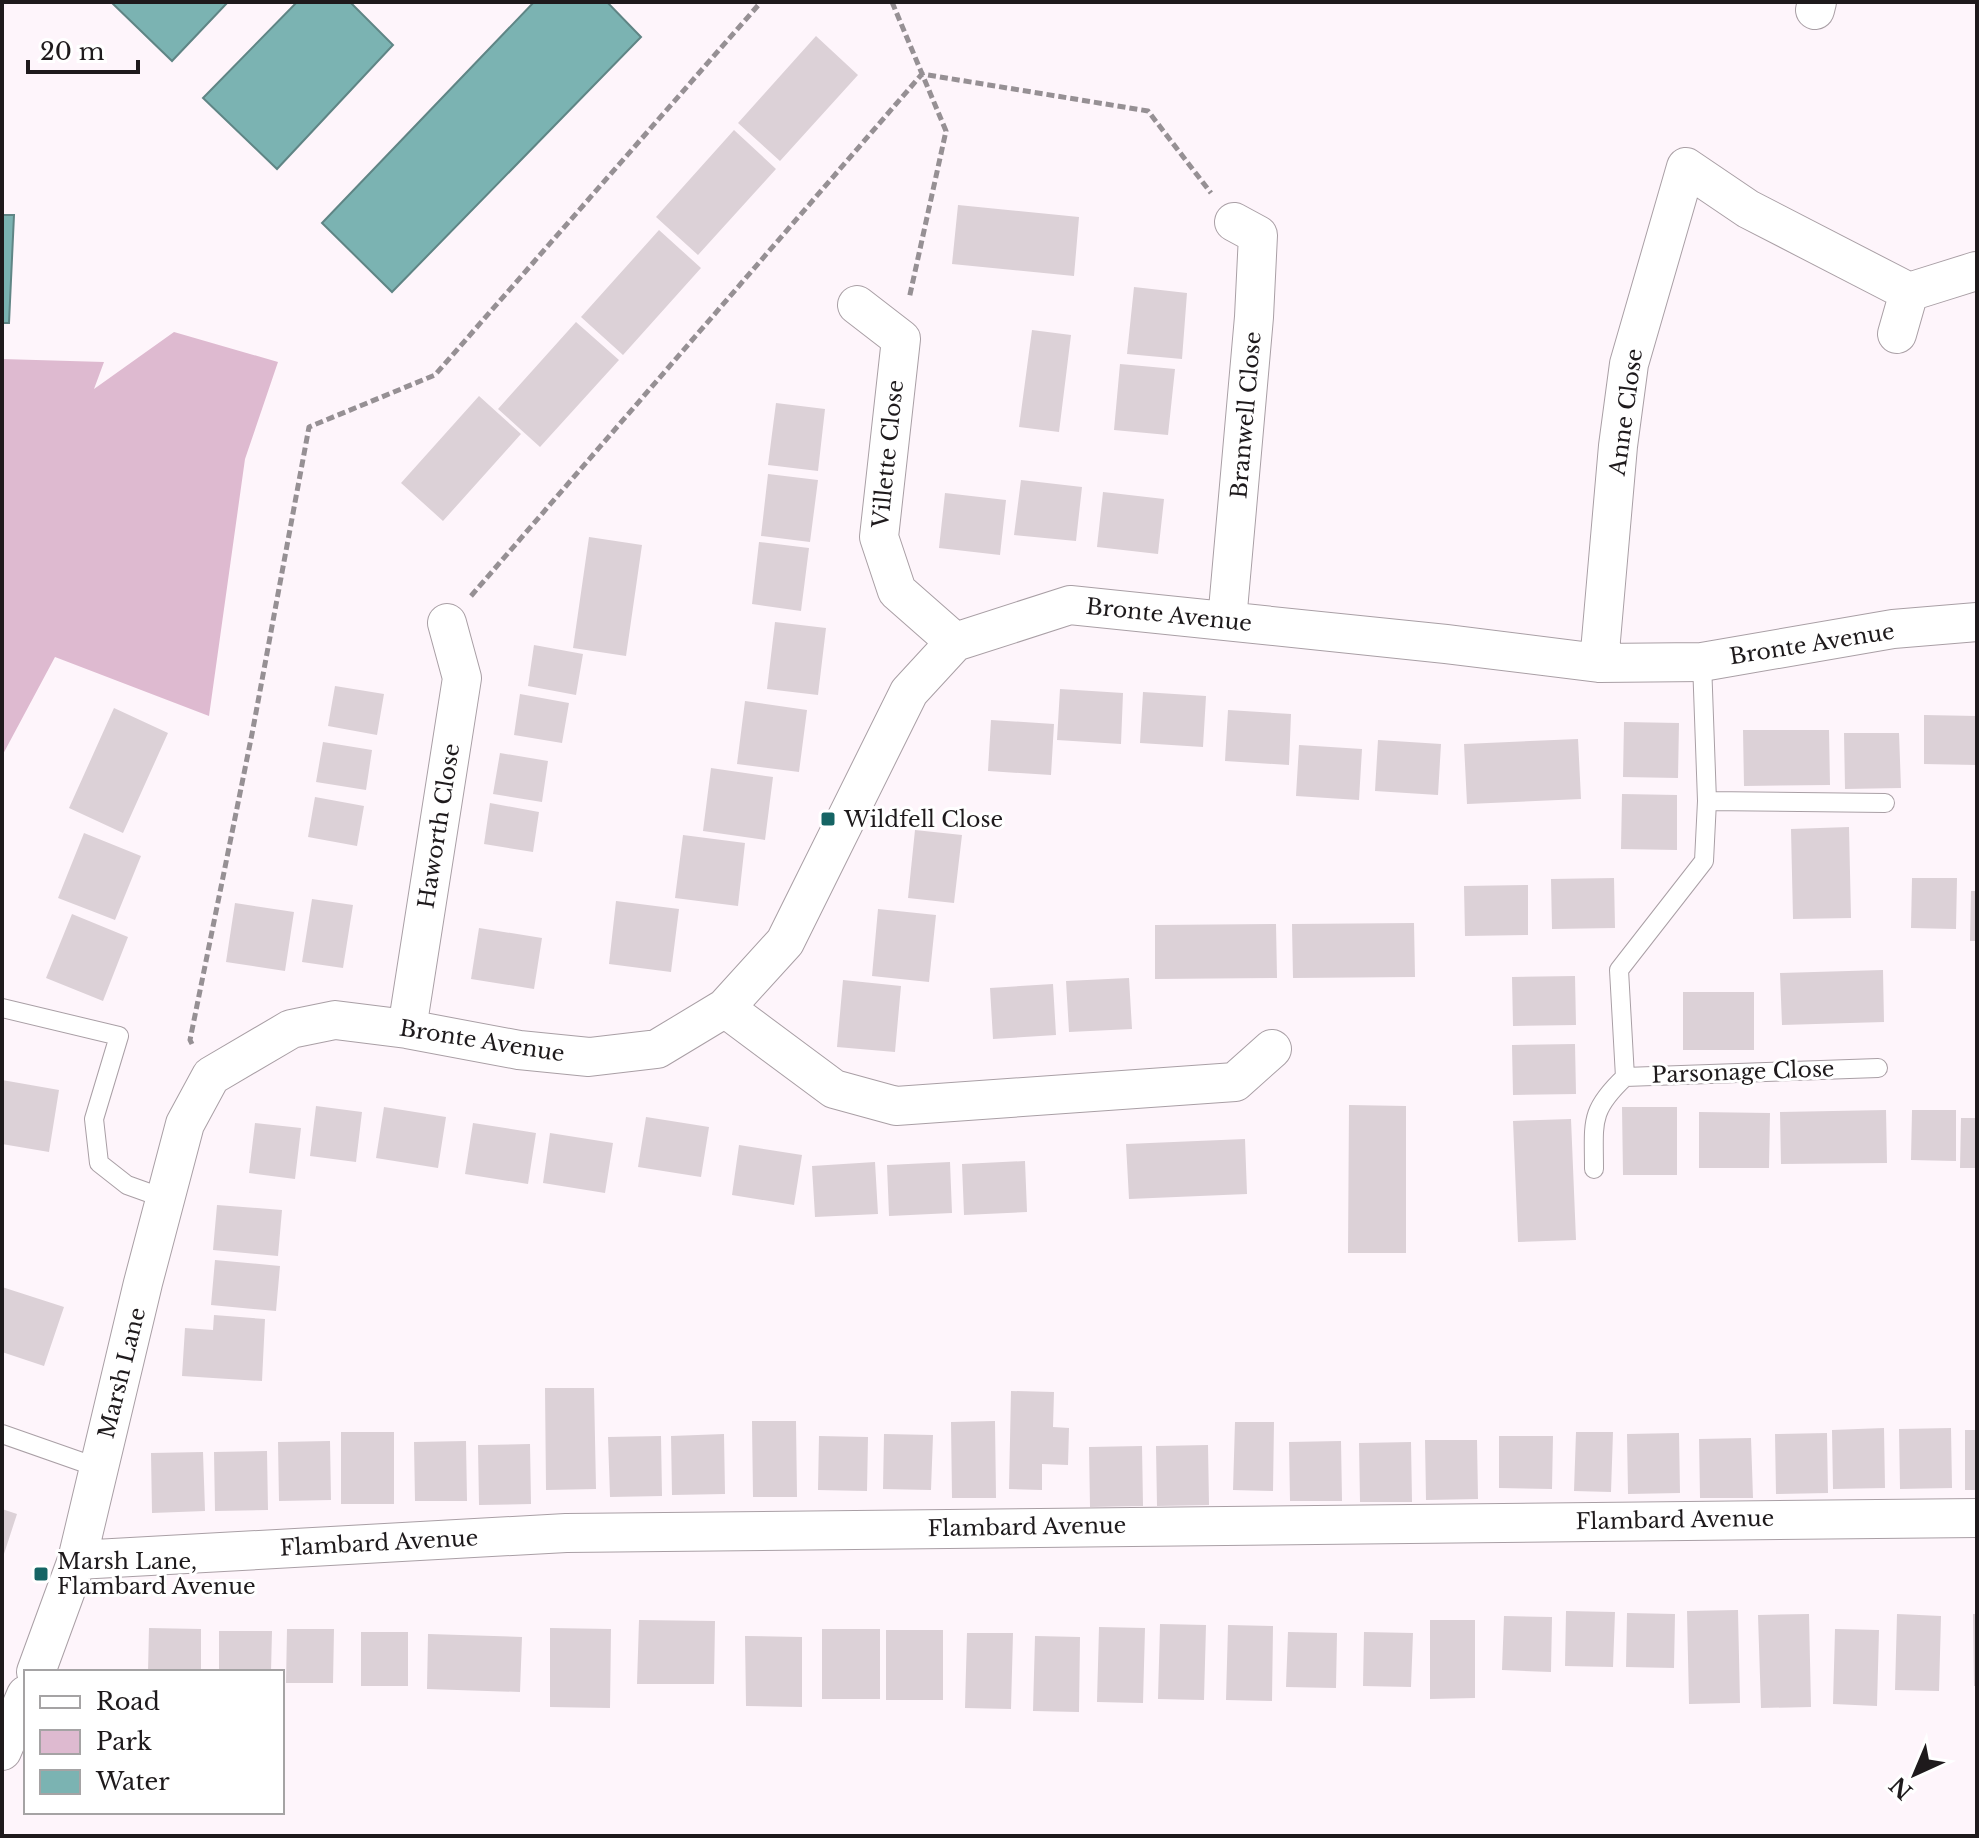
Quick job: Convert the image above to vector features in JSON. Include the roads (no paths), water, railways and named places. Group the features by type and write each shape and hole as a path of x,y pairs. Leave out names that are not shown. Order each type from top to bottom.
{"street":[{"name":"Anne Close","path":"1599,663 1618,446 1629,364 1690,154 1748,209 1909,292"},
{"name":"Branwell Close","path":"1227,621 1254,317 1258,235 1234,222"},
{"path":"1897,334 1909,292 1976,271"},
{"name":"Villette Close","path":"857,305 901,339 879,537 897,591 955,642"},
{"name":"Bronte Avenue","path":"211,1076 291,1029 335,1020 407,1029 519,1050 589,1057 657,1049 725,1008 785,942 909,692 955,642 1070,605 1599,663 1702,662 1893,629 1977,622"},
{"name":"Haworth Close","path":"407,1029 462,678 447,623"},
{"path":"725,1008 834,1089 896,1106 1235,1082 1272,1049"},
{"name":"Marsh Lane","path":"37,1670 77,1560 185,1124 211,1076"},
{"name":"Flambard Avenue","path":"77,1560 566,1533 1977,1518"},
{"path":"2,1751 24,1700"}],"lane":[{"name":"Parsonage Close","path":"1702,662 1707,801 1704,861 1619,970 1625,1077 1878,1068"},
{"path":"1707,801 1885,803"},
{"path":"2,1008 119,1036 94,1119 99,1163 127,1185 166,1199"},
{"path":"1594,1169 1597,1107 1625,1077"},
{"path":"2,1434 99,1468"}],"water":[{"path":"111,2 228,2 172,61"},
{"path":"297,2 350,2 393,45 277,169 203,98"},
{"path":"534,2 607,2 641,37 392,292 322,223"},
{"path":"2,215 14,215 9,323 2,323"}],"place":[{"name":"Wildfell Close","path":"828,819"},
{"name":"Marsh Lane, Flambard Avenue","path":"41,1574"}]}
